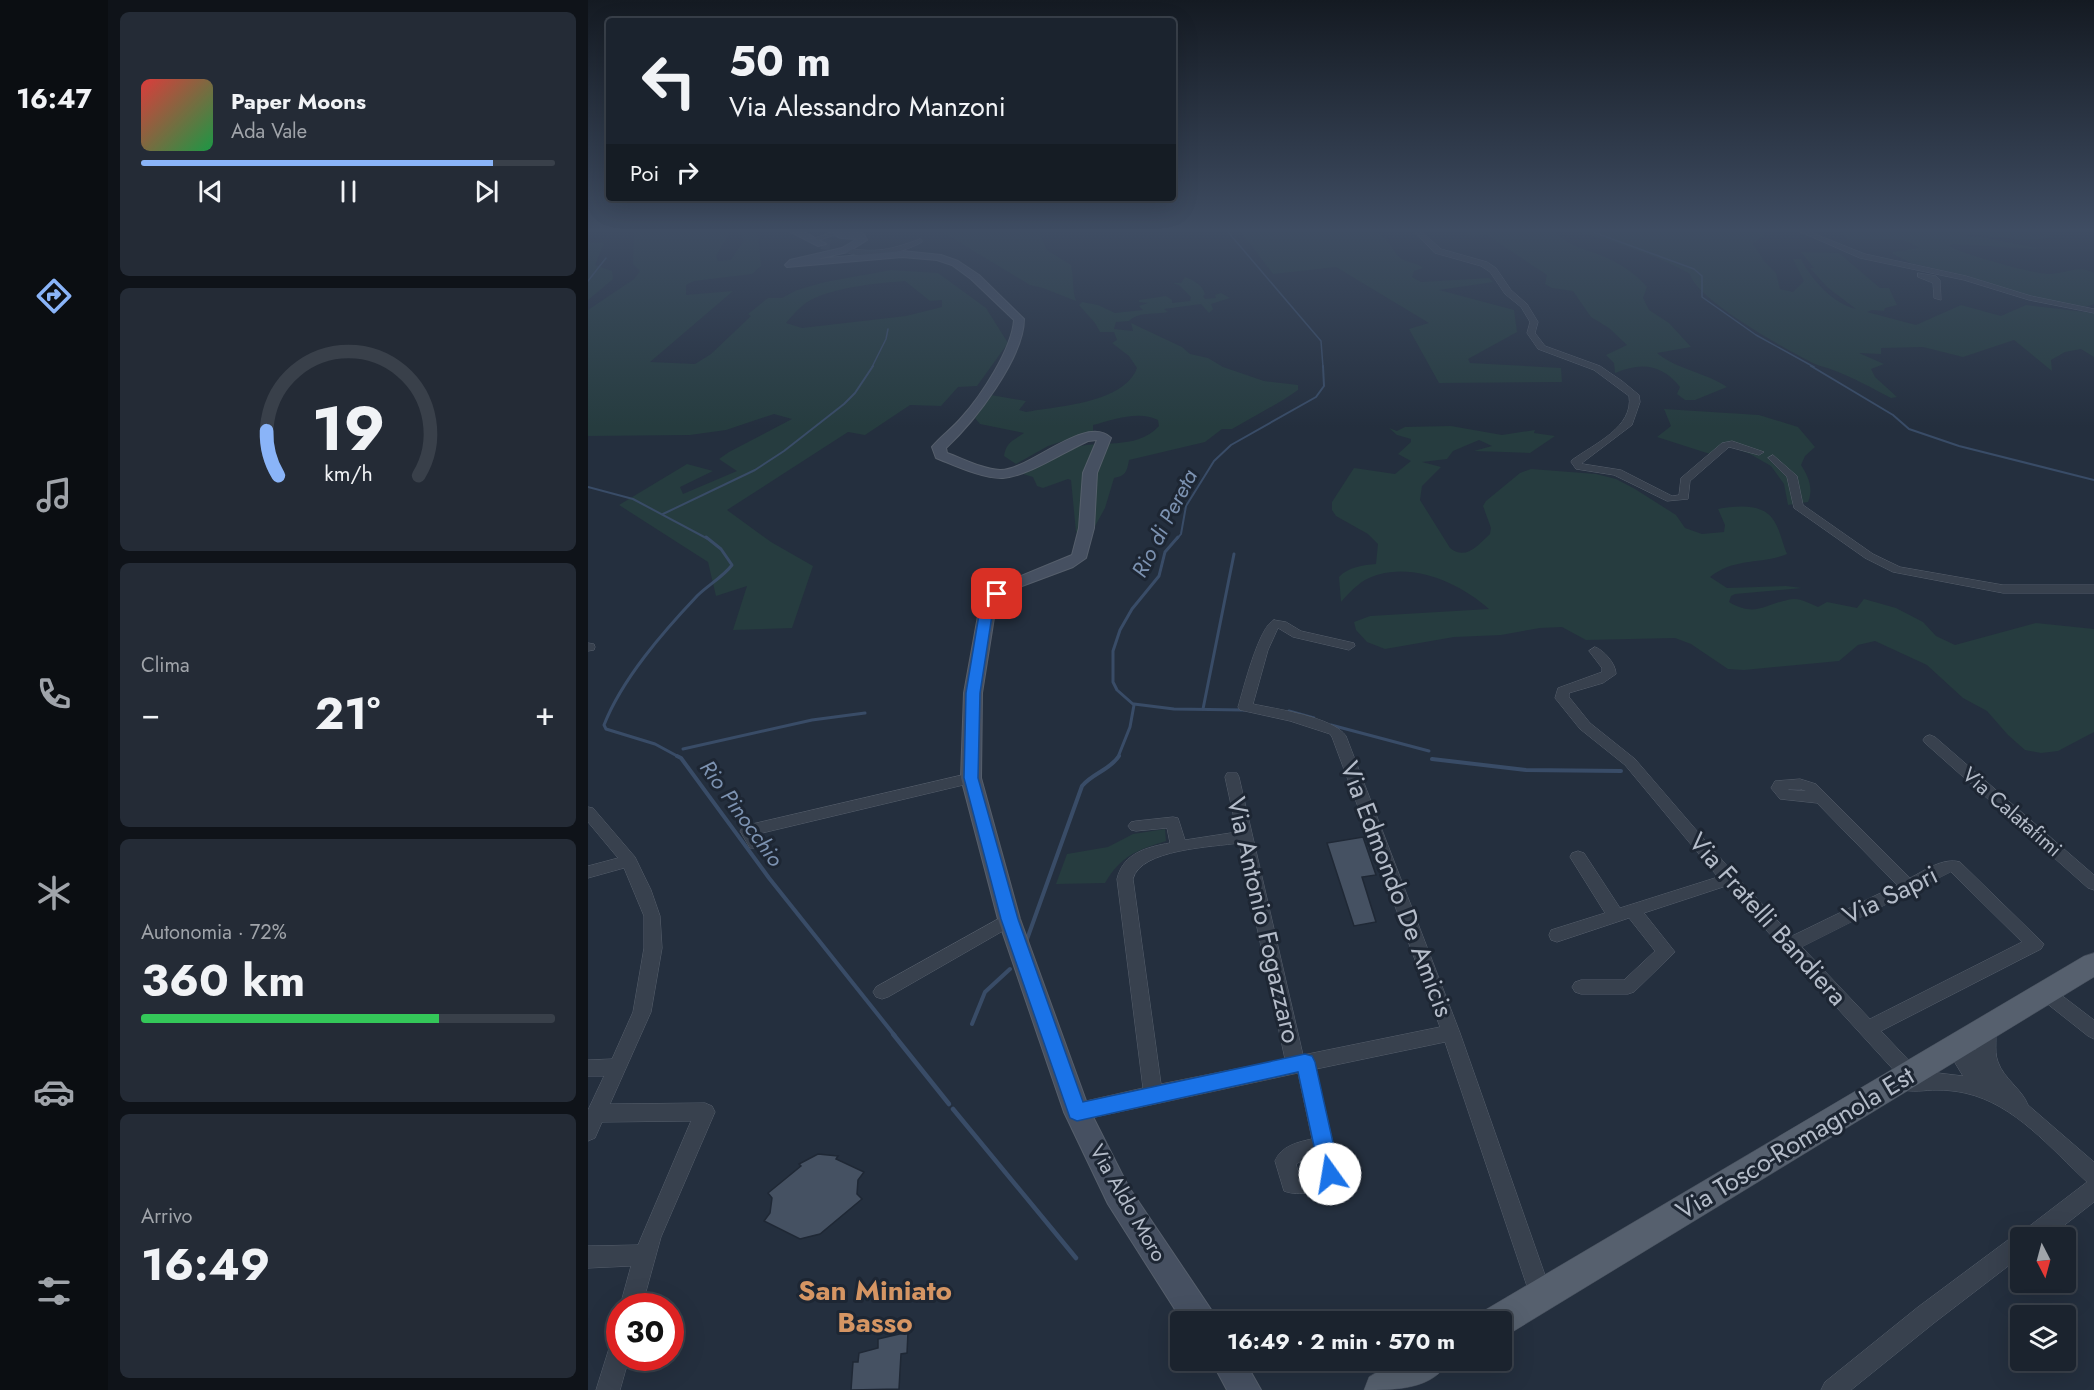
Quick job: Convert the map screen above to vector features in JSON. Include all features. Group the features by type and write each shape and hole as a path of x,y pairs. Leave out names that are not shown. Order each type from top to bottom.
{"main road":[{"name":"Via Aldo Moro","path":"996,297 1021,323 992,384 969,418 939,447 944,457 970,467 1000,474 1014,471 1083,438 1094,435 1104,438 1092,464 1083,545 1077,558 1007,588 993,597 988,605 973,693 971,778 1009,919 1077,1112 1118,1195 1194,1311"},
{"name":"Via Tosco-Romagnola Est","path":"1512,1313 2094,964"},
{"path":"1233,1371 1245,1390"},
{"path":"1383,1390 1413,1371"}],"street":[{"path":"1514,297 1524,306 1534,322 1531,333 1535,344 1548,353 1591,364 1634,395 1635,402 1629,423 1576,462 1580,467 1617,472 1677,500 1684,497 1685,480 1726,445 1732,444 1759,452"},
{"path":"2025,297 2094,311"},
{"path":"1773,458 1792,476 1798,506 1882,564 1915,574 2003,590 2094,589"},
{"name":"Via Edmondo De Amicis","path":"1349,646 1297,634 1282,625 1274,624 1262,650 1245,707 1293,717 1335,731 1339,736 1451,1034 1541,1295"},
{"name":"Via Fratelli Bandiera","path":"1594,651 1609,668 1609,674 1594,683 1563,691 1562,698 1570,711 1630,762 1729,879 1867,1029 1901,1079"},
{"name":"Via Calatafimi","path":"1930,740 2094,884"},
{"name":"Via Antonio Fogazzaro","path":"1232,777 1301,1063 1324,1147"},
{"path":"756,844 748,831 971,778"},
{"path":"1822,798 1907,885"},
{"path":"588,812 629,861 643,890 651,916 653,948 642,1012 588,1132"},
{"path":"1136,826 1173,822 1179,846"},
{"path":"1153,1094 1126,873 1141,856 1155,850 1246,836"},
{"path":"1578,857 1617,917"},
{"path":"588,872 629,861"},
{"name":"Via Sapri","path":"1790,945 1907,885 1954,866 2036,944 1867,1029"},
{"path":"1557,935 1634,912 1729,879"},
{"path":"1581,987 1628,987 1666,952 1634,912"},
{"path":"882,992 1009,919"},
{"path":"2046,993 2094,1031"},
{"path":"1987,1029 1985,1050 1988,1081"},
{"path":"1077,1112 1301,1063 1451,1034"},
{"path":"1955,1048 1988,1081 2094,1175"},
{"path":"588,1068 618,1067"},
{"path":"1901,1079 1988,1081"},
{"path":"598,1113 705,1112 651,1236 635,1293"},
{"path":"2044,1227 2094,1189"},
{"path":"1833,1390 2010,1252"},
{"path":"588,1257 645,1255"},
{"path":"608,1390 613,1371"}],"green space":[{"path":"607,297 726,297 650,362 695,364 711,354 751,316 748,314 768,298 784,297 819,297 800,308 786,323 802,328 906,316 942,307 942,300 930,301 925,297 971,297 986,308 1008,343 977,386 958,387 941,406 910,405 865,435 848,432 727,510 771,542 813,566 792,628 733,630 747,586 716,596 708,562 619,505 687,464 713,471 680,487 683,494 737,471 719,459 792,419 774,414 726,430 690,435 588,436 588,310"},
{"path":"1167,297 1172,300 1172,303 1190,301 1191,297 1230,298 1211,304 1213,309 1209,313 1201,304 1164,309 1168,312 1142,315 1129,321 1116,322 1114,329 1133,331 1131,323 1182,347 1190,354 1208,358 1223,367 1264,381 1298,385 1298,390 1232,429 1222,429 1205,442 1129,460 1125,472 1114,478 1105,508 1094,528 1076,532 1071,480 1043,488 1037,486 1033,477 1023,474 1069,449 1139,439 1159,426 1158,420 1134,416 1093,425 1093,431 1048,446 1016,464 1004,456 1005,451 1011,442 1024,433 980,424 975,418 991,395 1026,401 1019,410 1026,412 1089,401 1119,389 1130,380 1137,368 1129,356 1112,343 1117,340 1114,332 1100,332 1079,305 1082,302 1098,305 1115,313 1143,310 1139,306 1148,303 1139,302 1139,300"},
{"path":"1386,297 1465,297 1514,310 1517,332 1468,359 1470,363 1561,368 1562,382 1439,383 1409,329 1429,323"},
{"path":"1577,297 1643,297 1649,310 1669,323 1691,347 1657,353 1665,359 1727,387 1695,400 1685,400 1677,394 1680,387 1673,379 1658,370 1650,367 1634,367 1615,373 1614,363 1606,355 1627,345 1609,328 1591,317"},
{"path":"1708,297 1832,297 1856,309 1840,297 1893,297 1897,305 1885,308 1884,311 1867,312 1916,325 1961,305 2001,316 2026,305 2094,313 2094,357 2081,349 2065,352 2051,360 2052,371 2014,340 1963,357 1923,347 1881,348 1881,354 1859,353 1884,364 1871,369 1875,377 1897,397 1891,398 1847,376 1815,364 1766,337"},
{"path":"2034,297 2094,297 2094,304 2086,307"},
{"path":"1664,409 1759,415 1798,427 1815,447 1805,456 1801,465 1810,487 1808,502 1788,505 1784,484 1771,466 1750,454 1731,447 1710,454 1657,437 1671,426"},
{"path":"1451,426 1502,435 1535,430 1534,433 1555,436 1530,453 1474,451 1492,446 1479,440 1453,451 1447,459 1422,462 1441,467 1422,486 1420,500 1450,548 1456,552 1471,550 1490,534 1491,528 1483,506 1486,501 1520,473 1531,469 1596,474 1616,479 1676,515 1685,528 1702,534 1724,532 1725,525 1718,509 1754,508 1767,513 1775,522 1787,554 1738,564 1710,577 1727,588 1786,586 1802,588 1735,594 1731,596 1729,602 1747,609 1762,608 1794,599 1818,607 1827,602 1857,608 1864,599 1896,608 1923,622 1936,636 1955,645 2036,623 2094,629 2094,732 2058,751 2041,753 2025,750 1987,711 1963,698 1927,665 1875,641 1858,645 1839,661 1744,670 1728,669 1691,644 1675,638 1586,640 1562,627 1540,628 1501,635 1454,637 1385,649 1367,642 1356,630 1354,622 1370,616 1489,609 1463,590 1448,583 1417,573 1400,571 1369,578 1357,585 1341,602 1339,577 1351,569 1376,564 1378,544 1368,534 1336,516 1332,510 1332,502 1354,468 1395,474 1411,461 1398,454 1411,442 1411,439 1397,435 1389,428 1397,431 1405,427"},
{"path":"1165,829 1166,841 1131,855 1117,866 1105,883 1056,884 1067,854 1108,847 1133,834"}],"building":[{"path":"1363,837 1376,875 1362,877 1376,922 1354,926 1327,843"},
{"path":"818,1154 838,1156 836,1159 864,1172 858,1180 857,1194 862,1199 820,1234 800,1239 764,1221 770,1213 772,1198 768,1193 801,1166 799,1164"},
{"path":"908,1332 907,1353 901,1354 899,1389 851,1390 853,1362 858,1362 859,1353 878,1348 878,1339"}],"waterway":[{"name":"Rio di Pereta","path":"1283,297 1321,341 1323,367"},
{"path":"1702,297 1756,335 1814,367"},
{"path":"872,367 886,339 888,329"},
{"path":"663,514 755,470 784,451 844,404 855,393 873,366"},
{"name":"Rio di Pereta","path":"1177,539 1181,534 1186,506 1214,461 1231,445 1316,397 1324,386 1323,366"},
{"path":"1811,366 1893,415 1909,429 1959,446 2094,480"},
{"name":"Rio Pinocchio","path":"588,487 633,499 708,539"},
{"name":"Rio Pinocchio","path":"679,757 655,744 606,729 604,725 621,690 657,641 697,596 732,565 721,549 706,537"},
{"name":"Rio di Pereta","path":"1118,757 1130,727 1134,705 1117,690 1113,682 1113,651 1120,630 1132,609 1159,576 1165,552 1178,537"},
{"path":"1203,709 1234,554"},
{"path":"1134,704 1174,709 1244,710"},
{"path":"1289,711 1314,718"},
{"path":"683,749 812,720 865,713"},
{"path":"1331,725 1429,751"},
{"name":"Rio di Pereta","path":"1026,942 1082,786 1111,765 1119,756"},
{"name":"Rio Pinocchio","path":"679,757 769,878 895,1036"},
{"path":"1432,759 1526,770 1621,771"},
{"name":"Rio di Pereta","path":"972,1024 985,992 1010,969"},
{"name":"Rio Pinocchio","path":"893,1034 949,1104"},
{"name":"Rio Pinocchio","path":"953,1109 1076,1258"}],"district":[{"name":"San Miniato Basso","path":"875,1306"}],"route":[{"path":"997,594 990,601 987,609 973,693 971,778 1009,919 1077,1112 1305,1062 1330,1174"}]}
